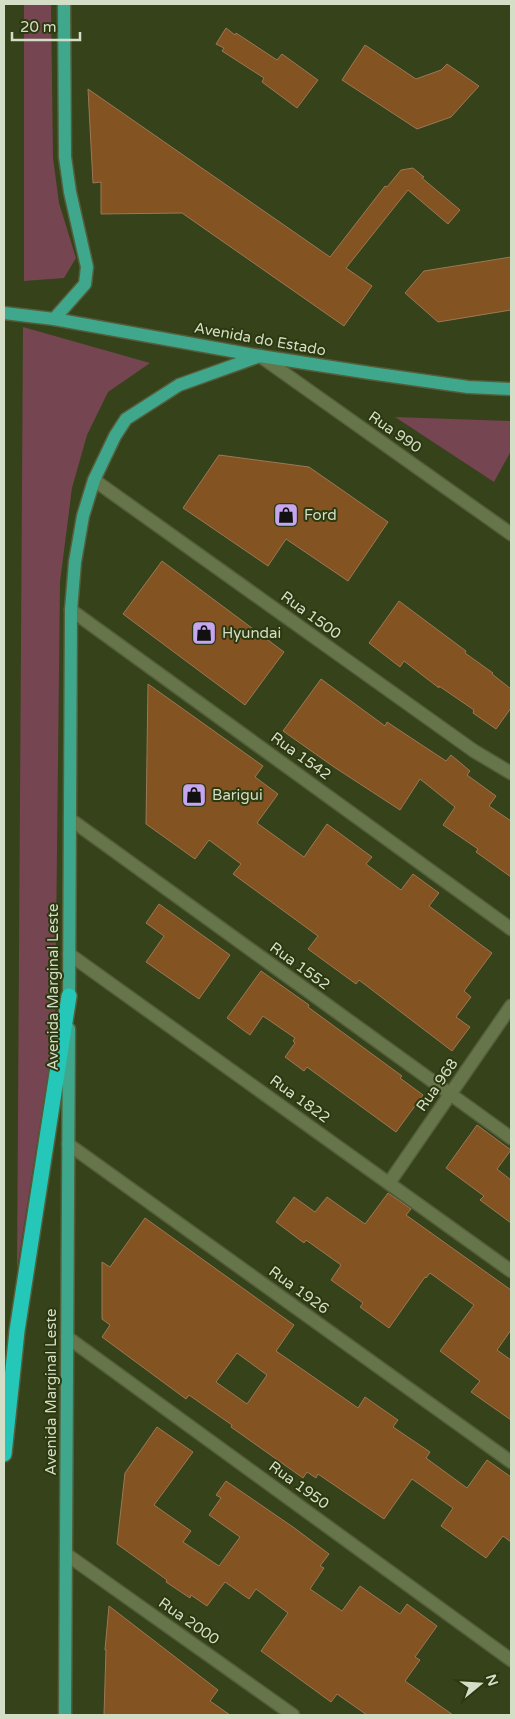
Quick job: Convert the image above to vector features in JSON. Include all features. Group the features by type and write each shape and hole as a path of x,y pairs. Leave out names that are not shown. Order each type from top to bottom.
{"highway":[{"path":"4,1454 17,1331 69,996"}],"main road":[{"path":"54,319 85,284 87,267 70,192 65,157 64,4"},
{"name":"Avenida do Estado","path":"4,313 54,319 260,356 468,387 511,389"},
{"name":"Avenida Marginal Leste","path":"65,1715 71,610 75,562 83,516 94,480 115,436 126,419 179,385 260,356"}],"street":[{"name":"Rua 990","path":"260,356 511,534"},
{"name":"Rua 1500","path":"94,480 474,751 511,773"},
{"name":"Rua 1542","path":"71,610 511,929"},
{"name":"Rua 1552","path":"70,820 511,1138"},
{"name":"Rua 1822","path":"69,954 511,1271"},
{"name":"Rua 968","path":"388,1183 511,1006"},
{"name":"Rua 1926","path":"68,1144 511,1462"},
{"name":"Rua 1950","path":"67,1337 511,1660"},
{"name":"Rua 2000","path":"66,1554 293,1715"}],"shaded area":[{"path":"24,4 51,4 53,158 59,203 76,258 64,278 24,281"},
{"path":"23,327 150,363 108,392 87,435 72,488 60,582 55,1030 17,1269"},
{"path":"395,417 511,421 511,451 494,482"}],"building":[{"path":"226,28 277,60 282,54 318,80 297,108 262,82 264,78 222,51 224,48 216,44"},
{"path":"365,45 416,79 441,70 447,64 479,86 451,117 417,129 342,80"},
{"path":"88,89 330,257 385,186 387,187 401,170 413,168 460,210 448,224 408,190 346,268 372,286 344,326 182,213 101,214 101,182 93,183"},
{"path":"511,257 511,310 438,322 405,293 424,271"},
{"name":"Ford","path":"219,455 309,467 388,522 348,581 286,539 268,566 183,508"},
{"name":"Hyundai","path":"162,561 284,652 245,705 123,614"},
{"path":"399,601 466,651 465,653 493,673 511,689 511,708 496,729 473,713 474,710 439,686 439,688 404,661 400,667 369,643"},
{"path":"321,679 385,726 387,722 446,761 451,755 470,771 467,775 496,796 489,806 511,821 511,877 476,852 478,849 443,825 455,807 420,779 400,810 283,731"},
{"path":"148,684 263,766 255,777 278,794 257,823 304,857 327,824 372,857 366,864 401,890 413,874 439,893 429,906 492,953 464,991 471,997 456,1017 470,1027 452,1051 359,980 356,984 308,949 318,936 233,874 241,864 209,840 195,859 146,824"},
{"path":"159,904 230,955 199,999 146,962 164,936 146,923"},
{"path":"261,971 402,1076 400,1078 423,1095 396,1132 307,1067 304,1071 285,1057 295,1043 293,1041 295,1038 263,1016 250,1035 227,1018"},
{"path":"477,1125 511,1150 497,1169 511,1180 511,1223 480,1200 484,1196 446,1168"},
{"path":"388,1193 411,1209 406,1215 511,1290 511,1330 497,1350 511,1360 511,1420 471,1392 480,1381 440,1351 474,1305 430,1273 425,1277 389,1328 360,1307 363,1303 331,1280 341,1265 306,1240 304,1243 276,1222 294,1197 315,1212 327,1197 365,1224"},
{"path":"145,1218 294,1325 276,1351 358,1408 365,1397 398,1420 393,1427 430,1452 426,1458 467,1488 487,1460 511,1477 511,1542 503,1536 486,1558 441,1526 453,1508 412,1479 384,1519 318,1474 316,1478 307,1472 303,1478 189,1395 186,1399 102,1337 110,1325 102,1319 102,1262 110,1267","holes":["237,1353 267,1375 247,1404 216,1382"]},
{"path":"157,1427 193,1452 154,1505 191,1531 183,1542 219,1566 240,1537 209,1515 221,1498 216,1495 226,1481 329,1554 320,1566 324,1568 310,1589 342,1611 360,1586 400,1614 407,1604 437,1626 415,1657 420,1660 405,1681 453,1715 367,1715 337,1694 331,1702 261,1651 288,1613 256,1589 249,1599 225,1582 207,1606 191,1595 190,1598 166,1582 167,1580 117,1544 125,1473"},
{"path":"109,1606 218,1690 210,1701 230,1715 104,1715 105,1650"}],"place":[{"name":"Ford","path":"286,515"},
{"name":"Hyundai","path":"204,633"},
{"name":"Barigui","path":"194,795"}]}
